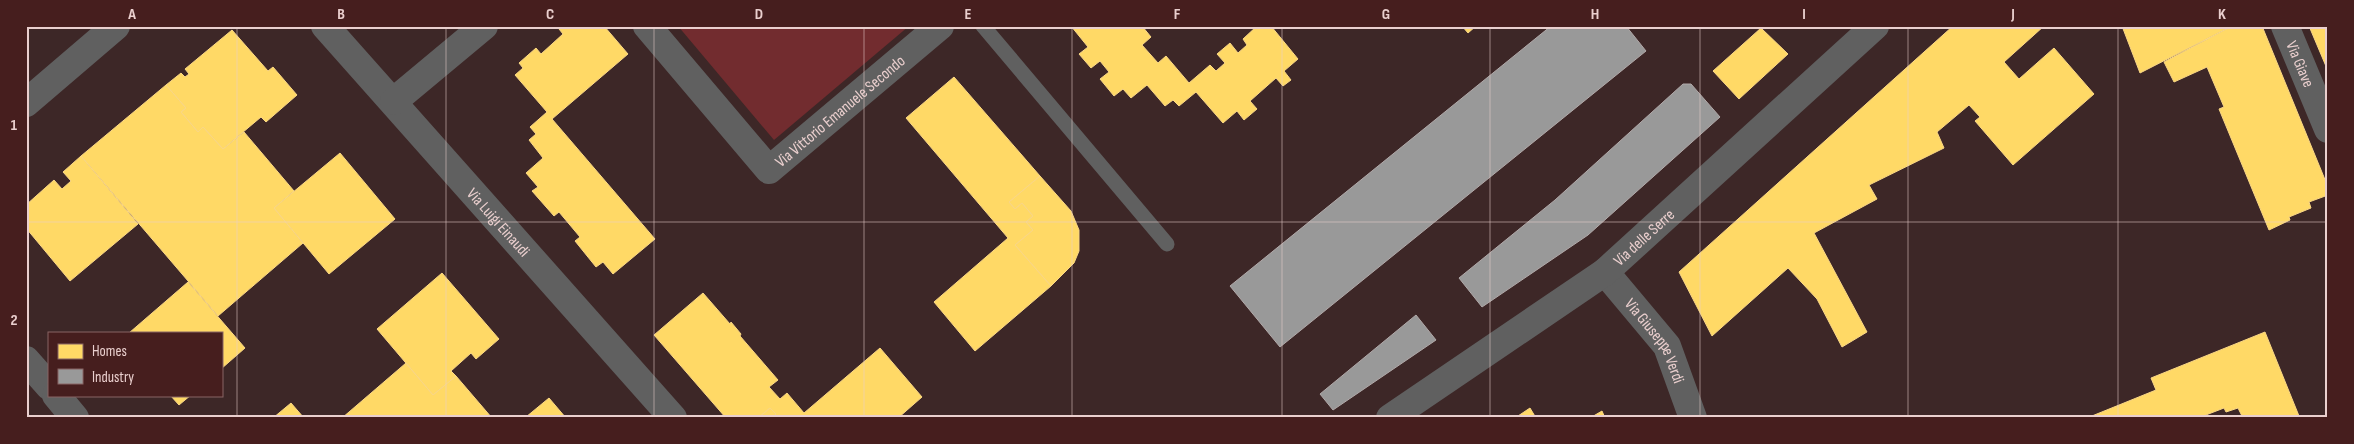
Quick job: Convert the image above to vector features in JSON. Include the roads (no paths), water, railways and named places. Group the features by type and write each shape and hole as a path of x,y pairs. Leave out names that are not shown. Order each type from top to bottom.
{"street":[{"path":"30,91 116,26"},
{"name":"Via Luigi Einaudi","path":"325,26 673,418"},
{"path":"394,102 484,26"},
{"name":"Via Vittorio Emanuele Secondo","path":"647,26 769,170 940,26"},
{"name":"Via delle Serre","path":"1390,418 1606,272 1875,26"},
{"name":"Via Giave","path":"2285,26 2328,129"},
{"name":"Via Giuseppe Verdi","path":"1606,272 1666,346 1692,418"},
{"path":"26,360 48,385"},
{"path":"57,396 75,418"}],"lane":[{"path":"983,26 1167,244"}]}
